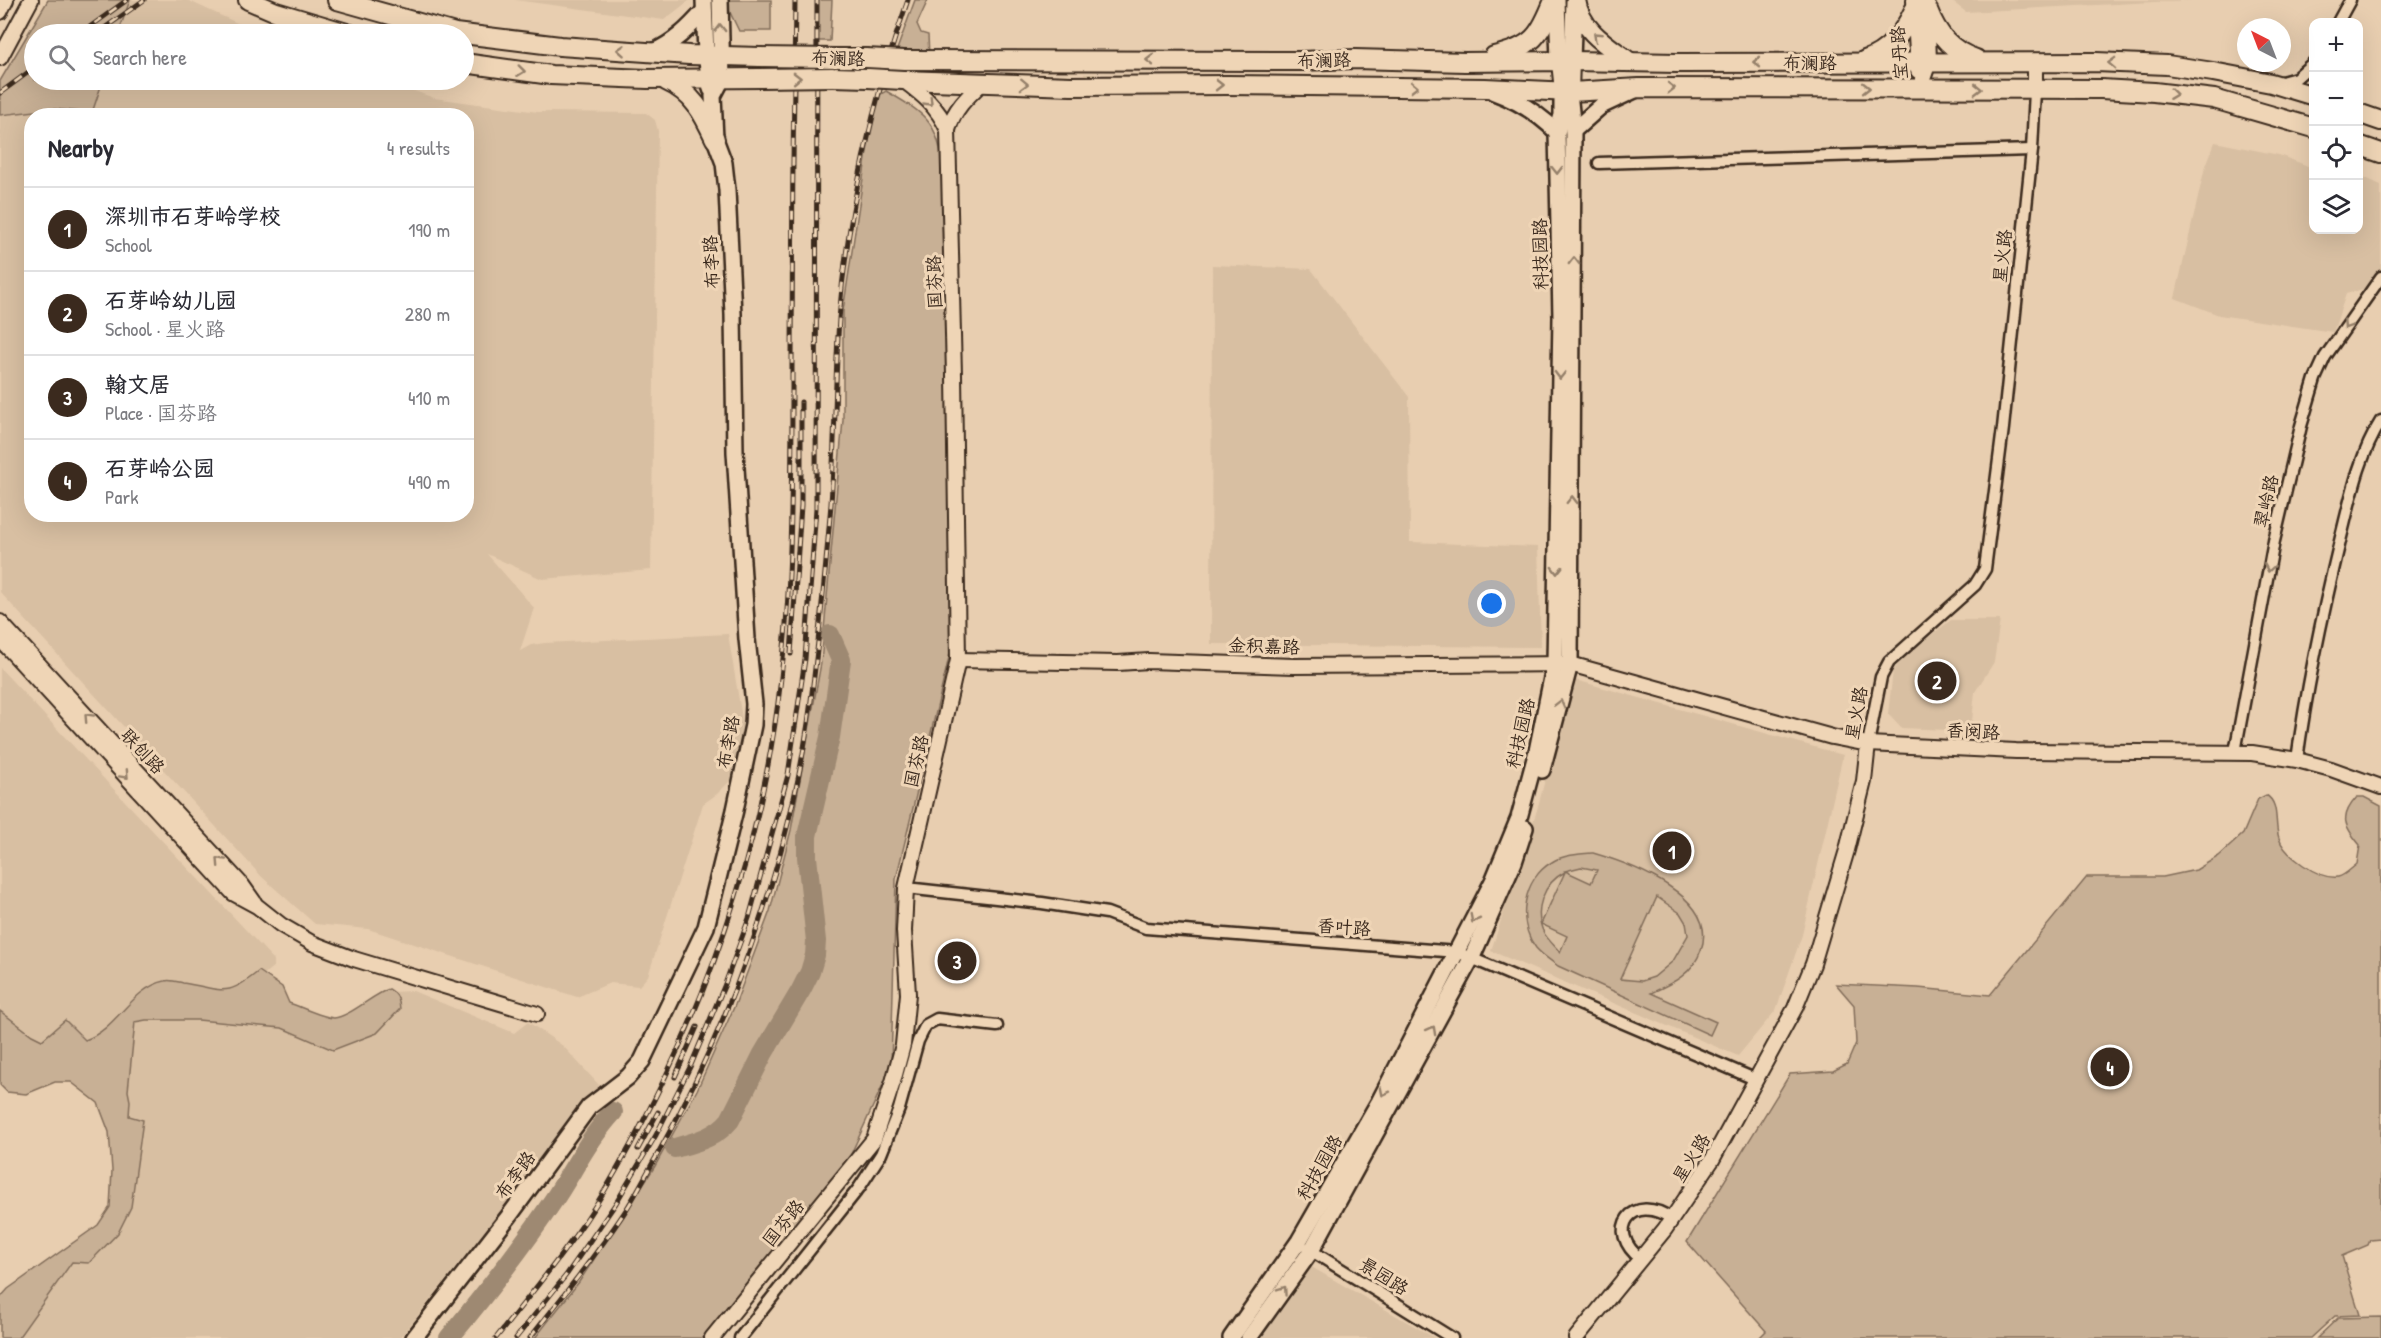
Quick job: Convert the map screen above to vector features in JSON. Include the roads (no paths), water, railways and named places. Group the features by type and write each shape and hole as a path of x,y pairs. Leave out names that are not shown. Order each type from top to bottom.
{"main road":[{"path":"248,0 276,12 316,24"},
{"name":"布澜路","path":"337,0 423,24"},
{"path":"714,56 720,0"},
{"path":"1556,0 1565,61"},
{"path":"1465,62 1510,52 1532,41 1541,32 1556,0"},
{"path":"1565,61 1575,0"},
{"path":"1575,0 1580,16 1588,28 1606,45 1630,62"},
{"path":"1859,62 1875,57 1886,49 1907,26 1921,5 1934,26 1955,49 1967,56 1984,61"},
{"path":"653,52 667,46 688,30 704,6"},
{"path":"704,6 714,56"},
{"name":"布澜路","path":"474,35 560,46 714,56 904,60 1984,61 2168,65 2271,84 2309,95"},
{"name":"布李路","path":"414,1338 510,1216 589,1107 628,1077 642,1061 706,927 735,810 753,725 754,704 747,639 735,452 733,314 727,190 724,163 715,139 714,56"},
{"path":"1501,62 1492,89 1515,99 1557,132"},
{"name":"布澜路","path":"474,64 551,75 662,79 714,85 760,78 833,77 1071,86 1227,85 1566,92 1639,88 2101,89 2214,99 2309,127"},
{"path":"662,79 681,88 690,96 704,116 715,139"},
{"path":"1573,131 1601,106 1639,88"},
{"name":"科技园路","path":"1249,1338 1311,1251 1472,957 1514,862 1532,807 1562,663 1573,131 1566,92"},
{"name":"科技园路","path":"1231,1338 1299,1241 1379,1102 1493,882 1520,818 1562,663 1561,317 1557,132 1566,92"},
{"path":"2363,115 2381,121"},
{"path":"2363,147 2381,153"}],"street":[{"path":"0,12 6,0"},
{"path":"0,58 31,0"},
{"path":"2340,18 2350,0"},
{"name":"宝丹路","path":"1920,88 1923,62 1921,5"},
{"name":"科技园路","path":"1565,61 1566,92"},
{"name":"星火路","path":"1576,1338 1672,1219 1712,1160 1795,1008 1813,964 1847,850 1864,781 1868,744 1881,677 1889,662 1975,585 1985,569 2003,428 2032,150 2035,62"},
{"path":"2271,84 2296,78 2309,66"},
{"path":"903,80 929,100 948,130"},
{"path":"948,130 952,115 965,98 982,82"},
{"name":"国芬路","path":"712,1338 874,1139 903,1045 908,994 904,931 906,888 958,660 948,130"},
{"path":"1599,163 2032,150"},
{"name":"翠岭路","path":"2235,752 2274,541 2301,426 2315,379 2325,357 2381,277"},
{"path":"2297,760 2329,586 2356,476 2381,421"},
{"name":"联创路","path":"0,622 242,885 258,906"},
{"name":"联创路","path":"0,639 233,893 258,906 281,925 312,943 354,959 537,1014"},
{"name":"金积嘉路","path":"958,660 1118,663 1149,660 1294,666 1562,663"},
{"name":"香阅路","path":"1562,663 1868,744 2016,751 2235,752 2297,760 2331,769 2381,787"},
{"name":"香叶路","path":"906,888 1042,903 1107,913 1146,928 1457,952 1757,1080"},
{"path":"740,1338 859,1188 881,1154 899,1109 918,1041 926,1024 937,1019 997,1026"},
{"path":"1641,1259 1627,1246 1624,1239 1623,1231 1629,1217 1635,1212 1650,1208 1672,1219"},
{"name":"景园路","path":"1299,1241 1311,1251 1452,1338"}],"waterway":[{"path":"675,1148 712,1135 730,1120 763,1054 810,972 816,941 807,836 830,737 841,660 830,635"},
{"path":"449,1338 532,1232 590,1142 613,1112"}],"railway":[{"path":"94,24 127,0"},
{"path":"110,24 144,0"},
{"path":"496,1338 580,1228 633,1141 704,987 741,880 755,825 776,720 789,570 792,469 795,0"},
{"path":"516,1338 567,1274 616,1203 656,1135 691,1065 725,984 749,918 788,775 805,659 816,508 817,0"},
{"path":"530,1338 578,1277 633,1199 682,1107 730,1002 751,947 785,835 808,723 824,586 831,504 839,319 848,239 873,116 908,0"},
{"path":"0,93 24,75"},
{"path":"791,654 801,505 801,402"},
{"path":"675,1077 697,1027"},
{"path":"638,1149 658,1112"}],"place":[{"name":"石芽岭幼儿园","path":"1937,681"},
{"name":"深圳市石芽岭学校","path":"1672,851"},
{"name":"翰文居","path":"957,961"},
{"name":"石芽岭公园","path":"2110,1067"}]}
